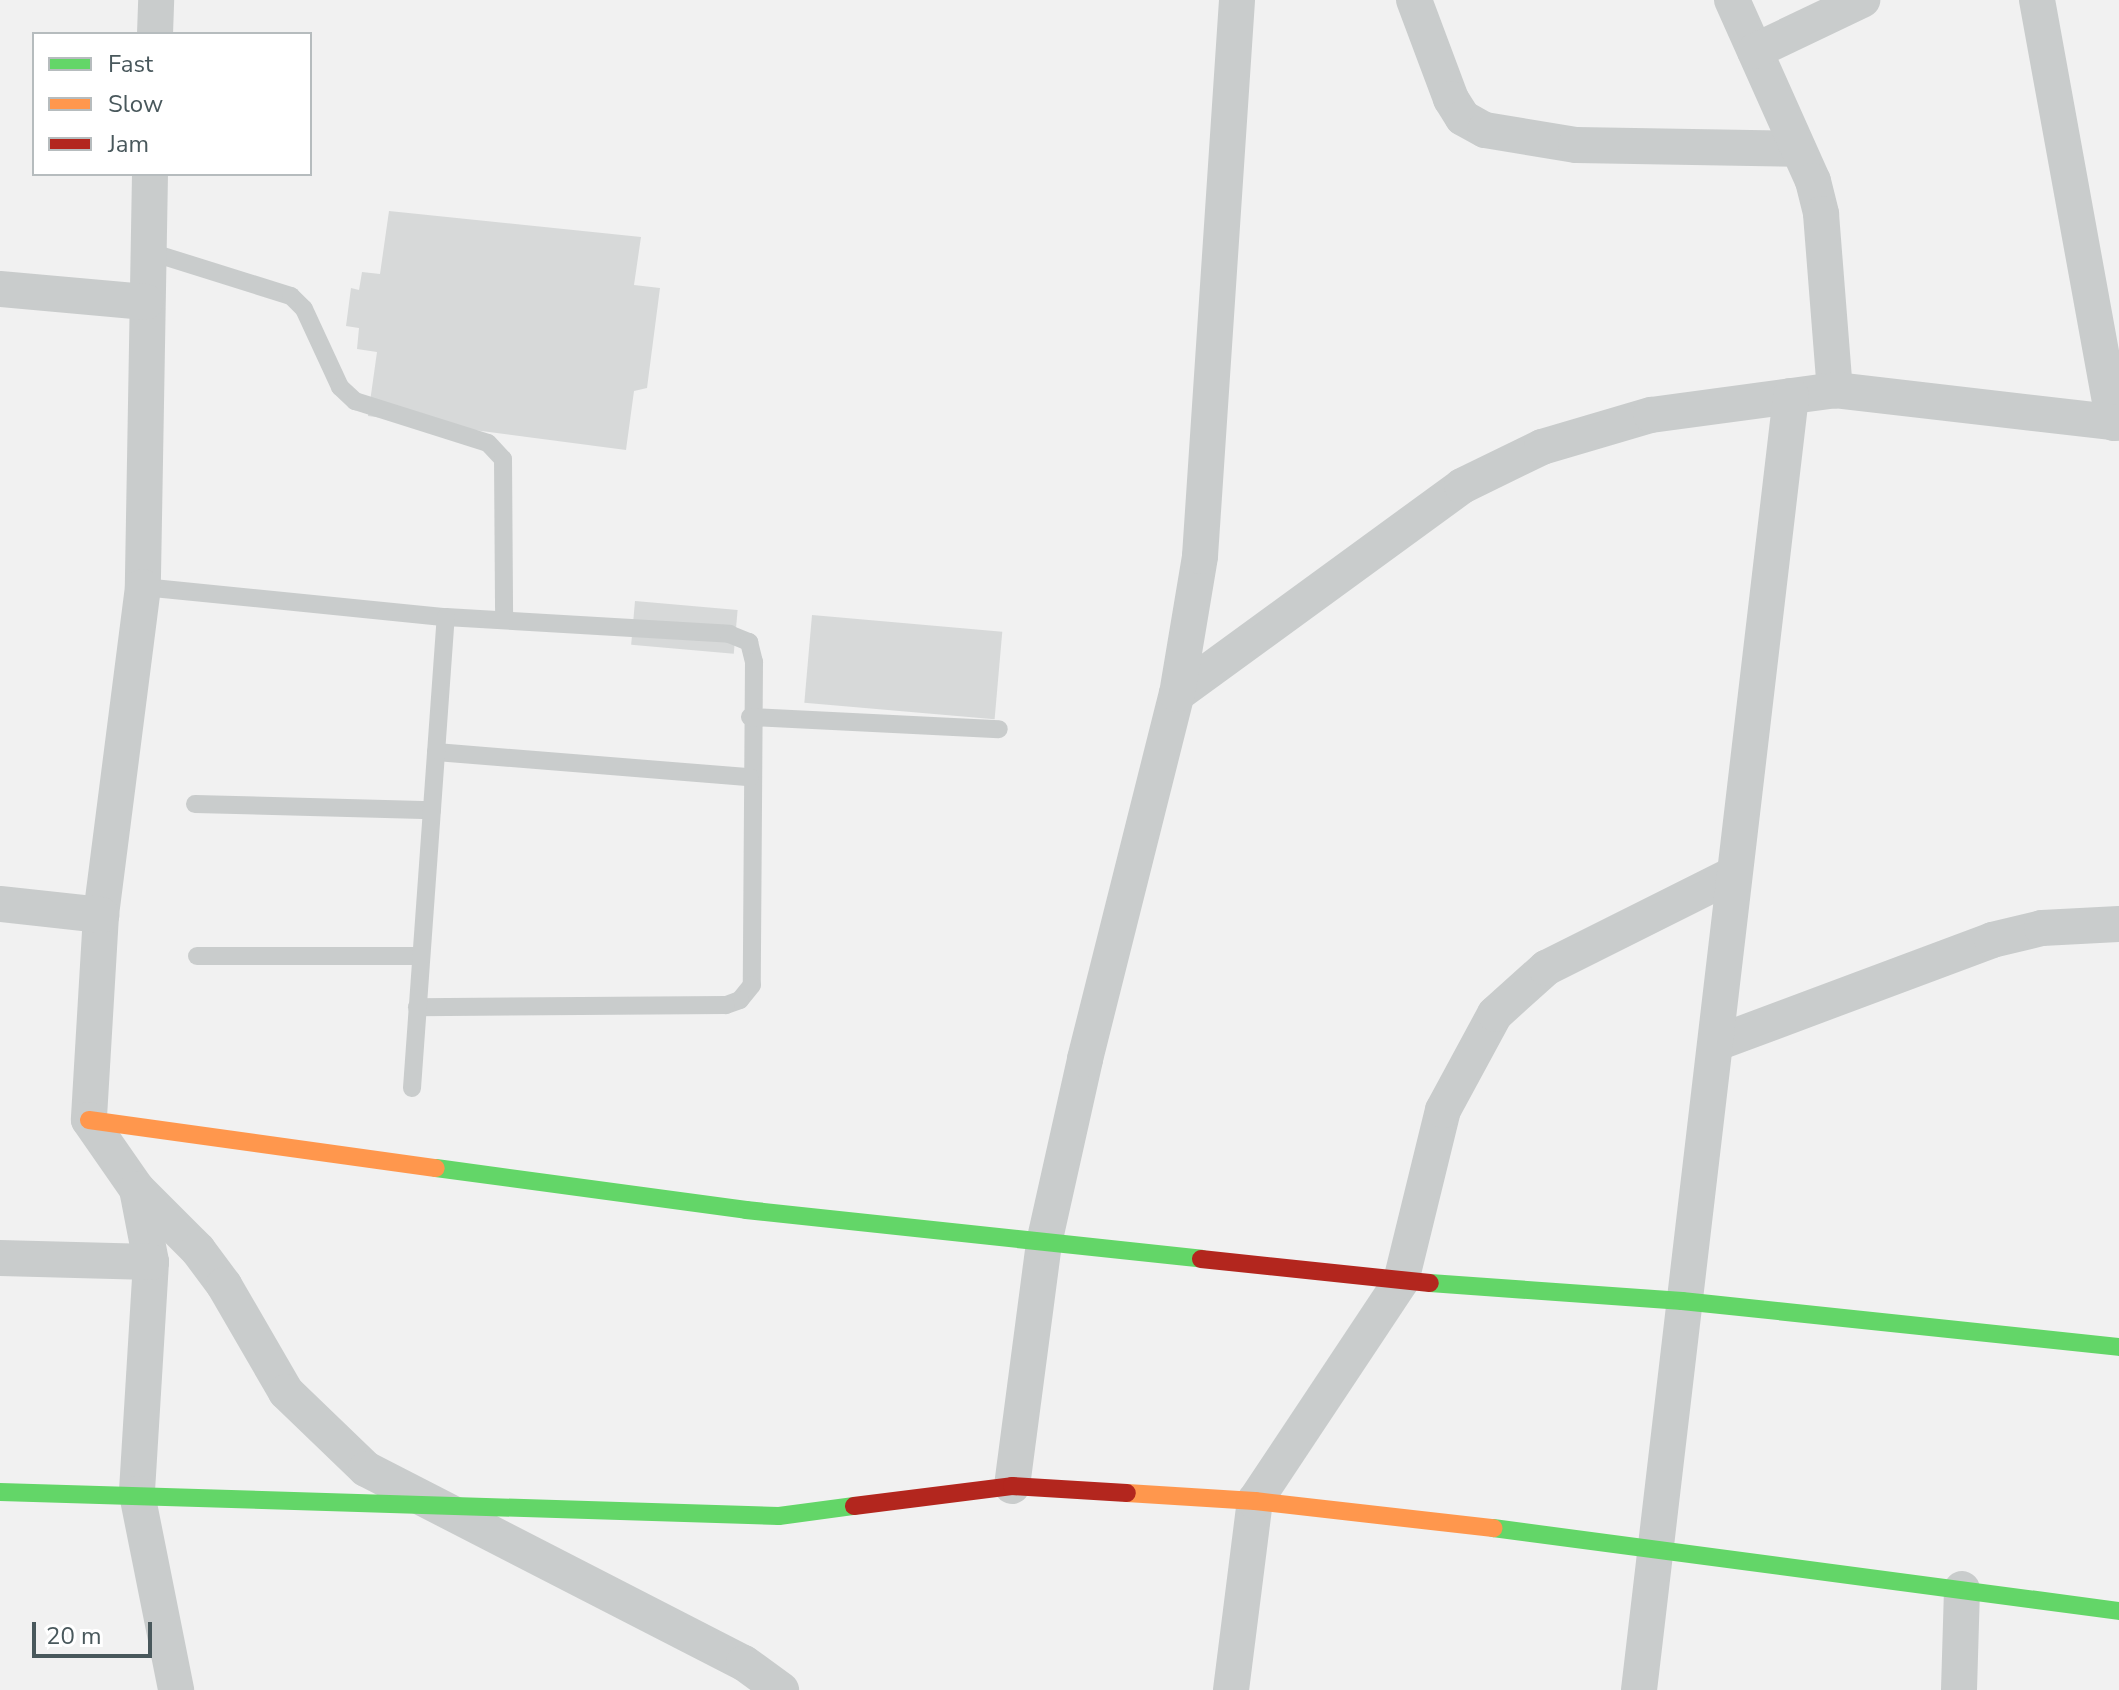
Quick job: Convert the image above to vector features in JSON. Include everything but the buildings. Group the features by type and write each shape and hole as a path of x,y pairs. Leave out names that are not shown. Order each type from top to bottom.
{"street":[{"path":"155,32 156,0"},
{"path":"1012,1486 1044,1243 1085,1059 1177,694 1200,556 1237,0"},
{"path":"1414,0 1451,99 1463,118 1485,130 1576,145 1798,149"},
{"path":"1732,0 1798,149 1821,214 1835,390"},
{"path":"1755,51 1862,0"},
{"path":"1177,694 1462,486 1542,447 1651,415 1835,390 2116,423 2037,0"},
{"path":"150,176 145,302 143,587 101,915 89,1120 137,1189 215,1274 266,1361 310,1420 366,1469 744,1663 781,1690"},
{"path":"0,289 145,302"},
{"path":"1639,1690 1658,1547 1682,1301 1717,1043 1791,396"},
{"path":"1231,1690 1255,1501 1401,1281 1443,1110 1495,1014 1546,968 1734,874"},
{"path":"0,904 101,915"},
{"path":"1717,1043 1992,940 2042,928 2119,924"},
{"path":"89,1120 730,1208 1401,1281 1682,1301 2119,1347"},
{"path":"137,1189 151,1262 137,1494 176,1690"},
{"path":"0,1258 151,1262"},
{"path":"0,1492 779,1516 1012,1486 1255,1501 1658,1547 2119,1611"},
{"path":"1959,1690 1962,1589"}],"lane":[{"path":"147,251 291,296 304,309 340,387 355,401 488,443 503,459 504,620"},
{"path":"143,587 446,617 729,634 749,642 754,662 750,717 752,985 740,1000 726,1005 417,1007"},
{"path":"412,1088 446,617"},
{"path":"750,717 999,729"},
{"path":"436,752 750,777"},
{"path":"195,804 432,810"},
{"path":"197,956 421,956"}],"traffic: fast":[{"path":"436,1168 746,1210 1201,1259"},
{"path":"1430,1283 1682,1301 2119,1347"},
{"path":"0,1492 779,1516 854,1506"},
{"path":"1493,1528 2119,1611"}],"traffic: slow":[{"path":"89,1120 436,1168"},
{"path":"1127,1493 1255,1501 1493,1528"}],"traffic: jam":[{"path":"1201,1259 1430,1283"},
{"path":"854,1506 1012,1486 1127,1493"}]}
